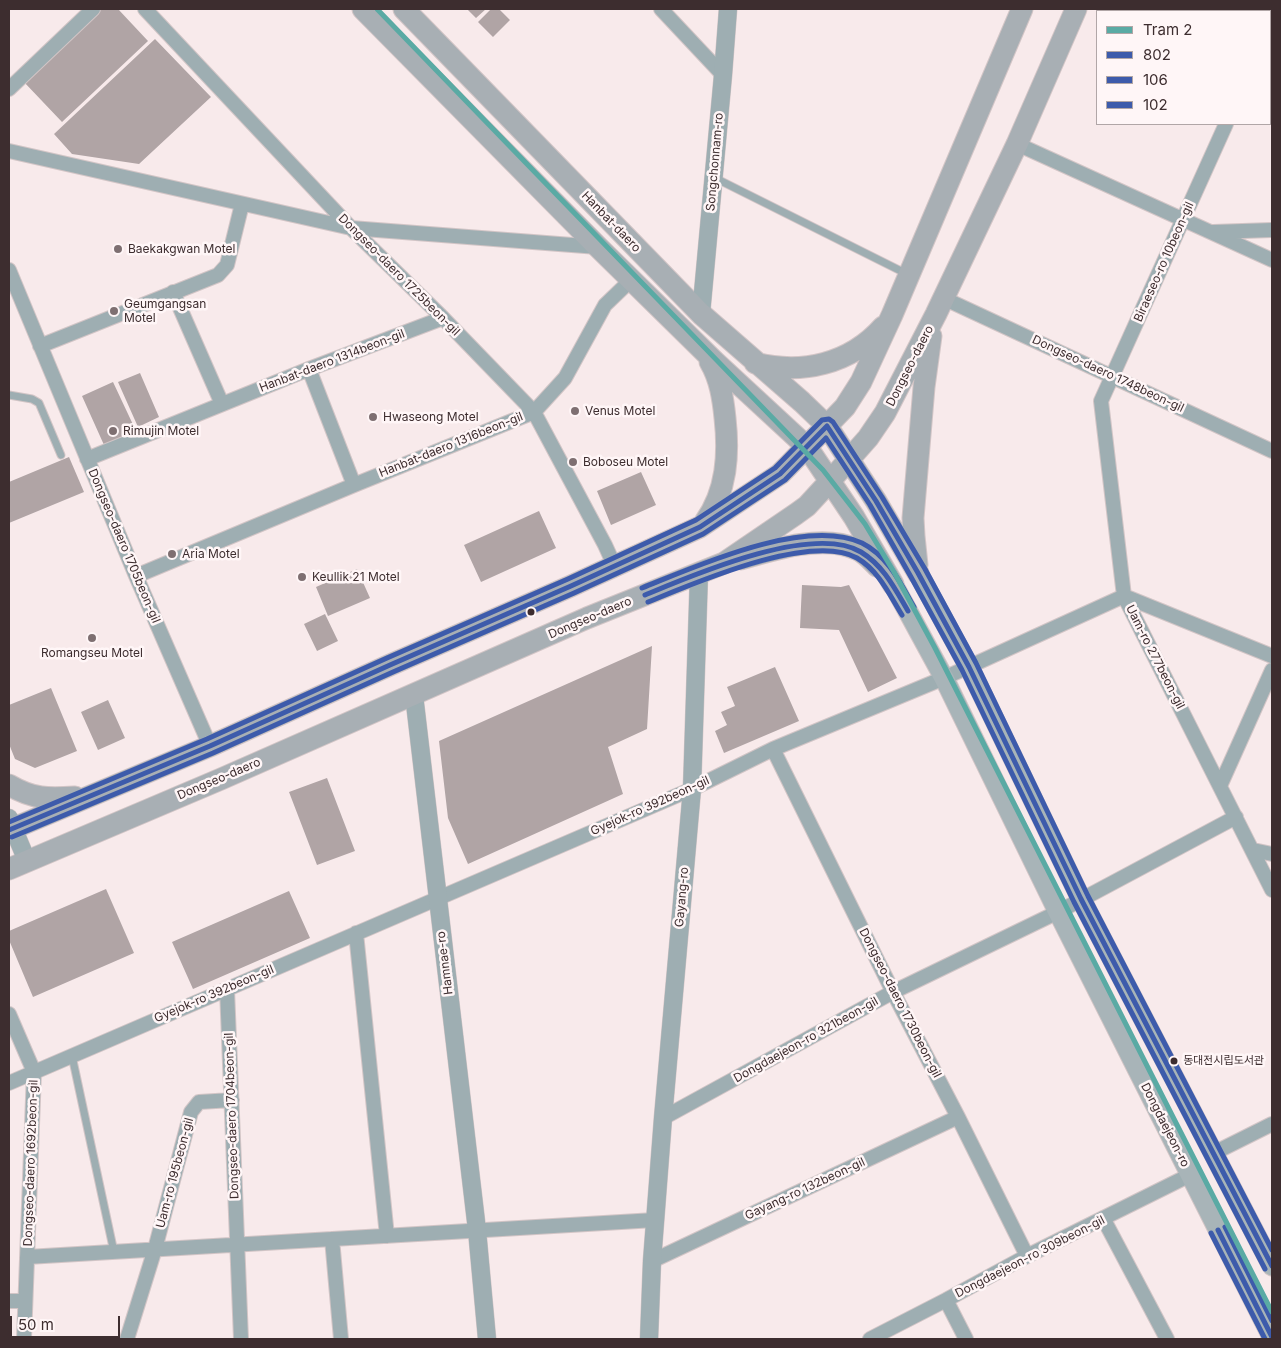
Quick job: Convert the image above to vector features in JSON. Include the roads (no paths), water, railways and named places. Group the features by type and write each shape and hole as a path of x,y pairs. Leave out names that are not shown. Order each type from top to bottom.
{"main road":[{"path":"363,9 631,280 807,447"},
{"name":"Hanbat-daero","path":"404,9 701,314 827,426"},
{"path":"10,826 93,796 210,746 615,567 700,528 780,474 845,407 861,382 892,315 1022,9"},
{"name":"Dongseo-daero","path":"18,865 212,783 587,618 724,563 807,506 868,438 885,413 940,306 1017,144 1076,9"},
{"path":"918,573 913,527 916,481 928,351 940,306"},
{"path":"755,363 767,366 813,366 847,356 868,342 892,315"},
{"path":"700,528 720,495 728,450 722,391 714,369 702,349"},
{"path":"827,426 876,502 918,573 969,667 1081,900 1272,1266"},
{"name":"Dongdaejeon-ro","path":"807,447 854,516 894,584 944,678 1058,912 1272,1337"},
{"path":"724,563 771,550 808,544 843,544 858,549 865,554 894,584"},
{"path":"9,785 29,795 48,798 93,796"}],"street":[{"path":"9,89 93,9"},
{"name":"Dongseo-daero 1725beon-gil","path":"145,9 351,228 443,318 534,412 615,567"},
{"path":"661,9 723,75"},
{"name":"Songchonnam-ro","path":"701,314 728,9"},
{"name":"Biraeseo-ro 10beon-gil","path":"1101,401 1226,125"},
{"path":"1017,144 1272,260"},
{"path":"9,151 351,228 598,247"},
{"path":"40,346 218,275 227,265 242,204"},
{"path":"1211,232 1272,230"},
{"name":"Dongseo-daero 1705beon-gil","path":"9,270 136,576 210,746"},
{"name":"Hanbat-daero 1316beon-gil","path":"136,576 534,412 565,378 605,305 631,280"},
{"path":"173,292 222,404"},
{"name":"Dongseo-daero 1748beon-gil","path":"940,306 1112,376 1272,451"},
{"name":"Hanbat-daero 1314beon-gil","path":"87,459 308,369 443,318"},
{"path":"308,369 354,485"},
{"name":"Uam-ro 277beon-gil","path":"1101,401 1124,596 1272,890"},
{"name":"Gayang-ro","path":"649,1339 655,1220 692,789 699,574"},
{"path":"1124,596 1272,656"},
{"name":"Gyejok-ro 392beon-gil","path":"9,1083 692,789 773,749 944,678 1124,596"},
{"path":"1220,786 1272,670"},
{"name":"Hamnae-ro","path":"414,695 477,1230 487,1339"},
{"name":"Dongseo-daero 1730beon-gil","path":"773,749 893,992 1027,1256"},
{"path":"1058,912 1236,817"},
{"path":"10,826 18,865"},
{"path":"1253,850 1272,854"},
{"name":"Dongdaejeon-ro 321beon-gil","path":"663,1118 893,992 1058,912"},
{"path":"356,933 387,1236"},
{"name":"Dongseo-daero 1704beon-gil","path":"227,988 241,1339"},
{"name":"Dongseo-daero 1692beon-gil","path":"9,1014 34,1072 24,1339"},
{"name":"Uam-ro 195beon-gil","path":"126,1339 155,1249 191,1112 199,1102 232,1100"},
{"name":"Gayang-ro 132beon-gil","path":"652,1261 958,1117"},
{"path":"1214,1154 1272,1124"},
{"name":"Dongdaejeon-ro 309beon-gil","path":"870,1339 1027,1256 1190,1175"},
{"path":"1104,1218 1167,1339"},
{"path":"238,1244 655,1220"},
{"path":"332,1239 341,1339"},
{"name":"Uam-ro 195beon-gil","path":"155,1249 238,1244"},
{"name":"Dongseo-daero 1692beon-gil","path":"27,1257 155,1249"},
{"path":"946,1300 966,1339"},
{"path":"9,1301 25,1301"}],"lane":[{"path":"714,177 909,275"},
{"path":"9,395 32,399 39,403 61,455"},
{"path":"72,1056 114,1252"}],"tram line":[{"name":"2","path":"377,9 823,470 865,524 894,572 935,648 1272,1312"}],"place":[{"name":"Baekakgwan Motel","path":"118,249"},
{"name":"Geumgangsan Motel","path":"114,311"},
{"name":"Venus Motel","path":"575,411"},
{"name":"Hwaseong Motel","path":"373,417"},
{"name":"Rimujin Motel","path":"113,431"},
{"name":"Boboseu Motel","path":"573,462"},
{"name":"Aria Motel","path":"172,554"},
{"name":"Keullik 21 Motel","path":"302,577"},
{"name":"Romangseu Motel","path":"92,638"},
{"name":"동대전시립도서관","path":"1174,1061"}]}
